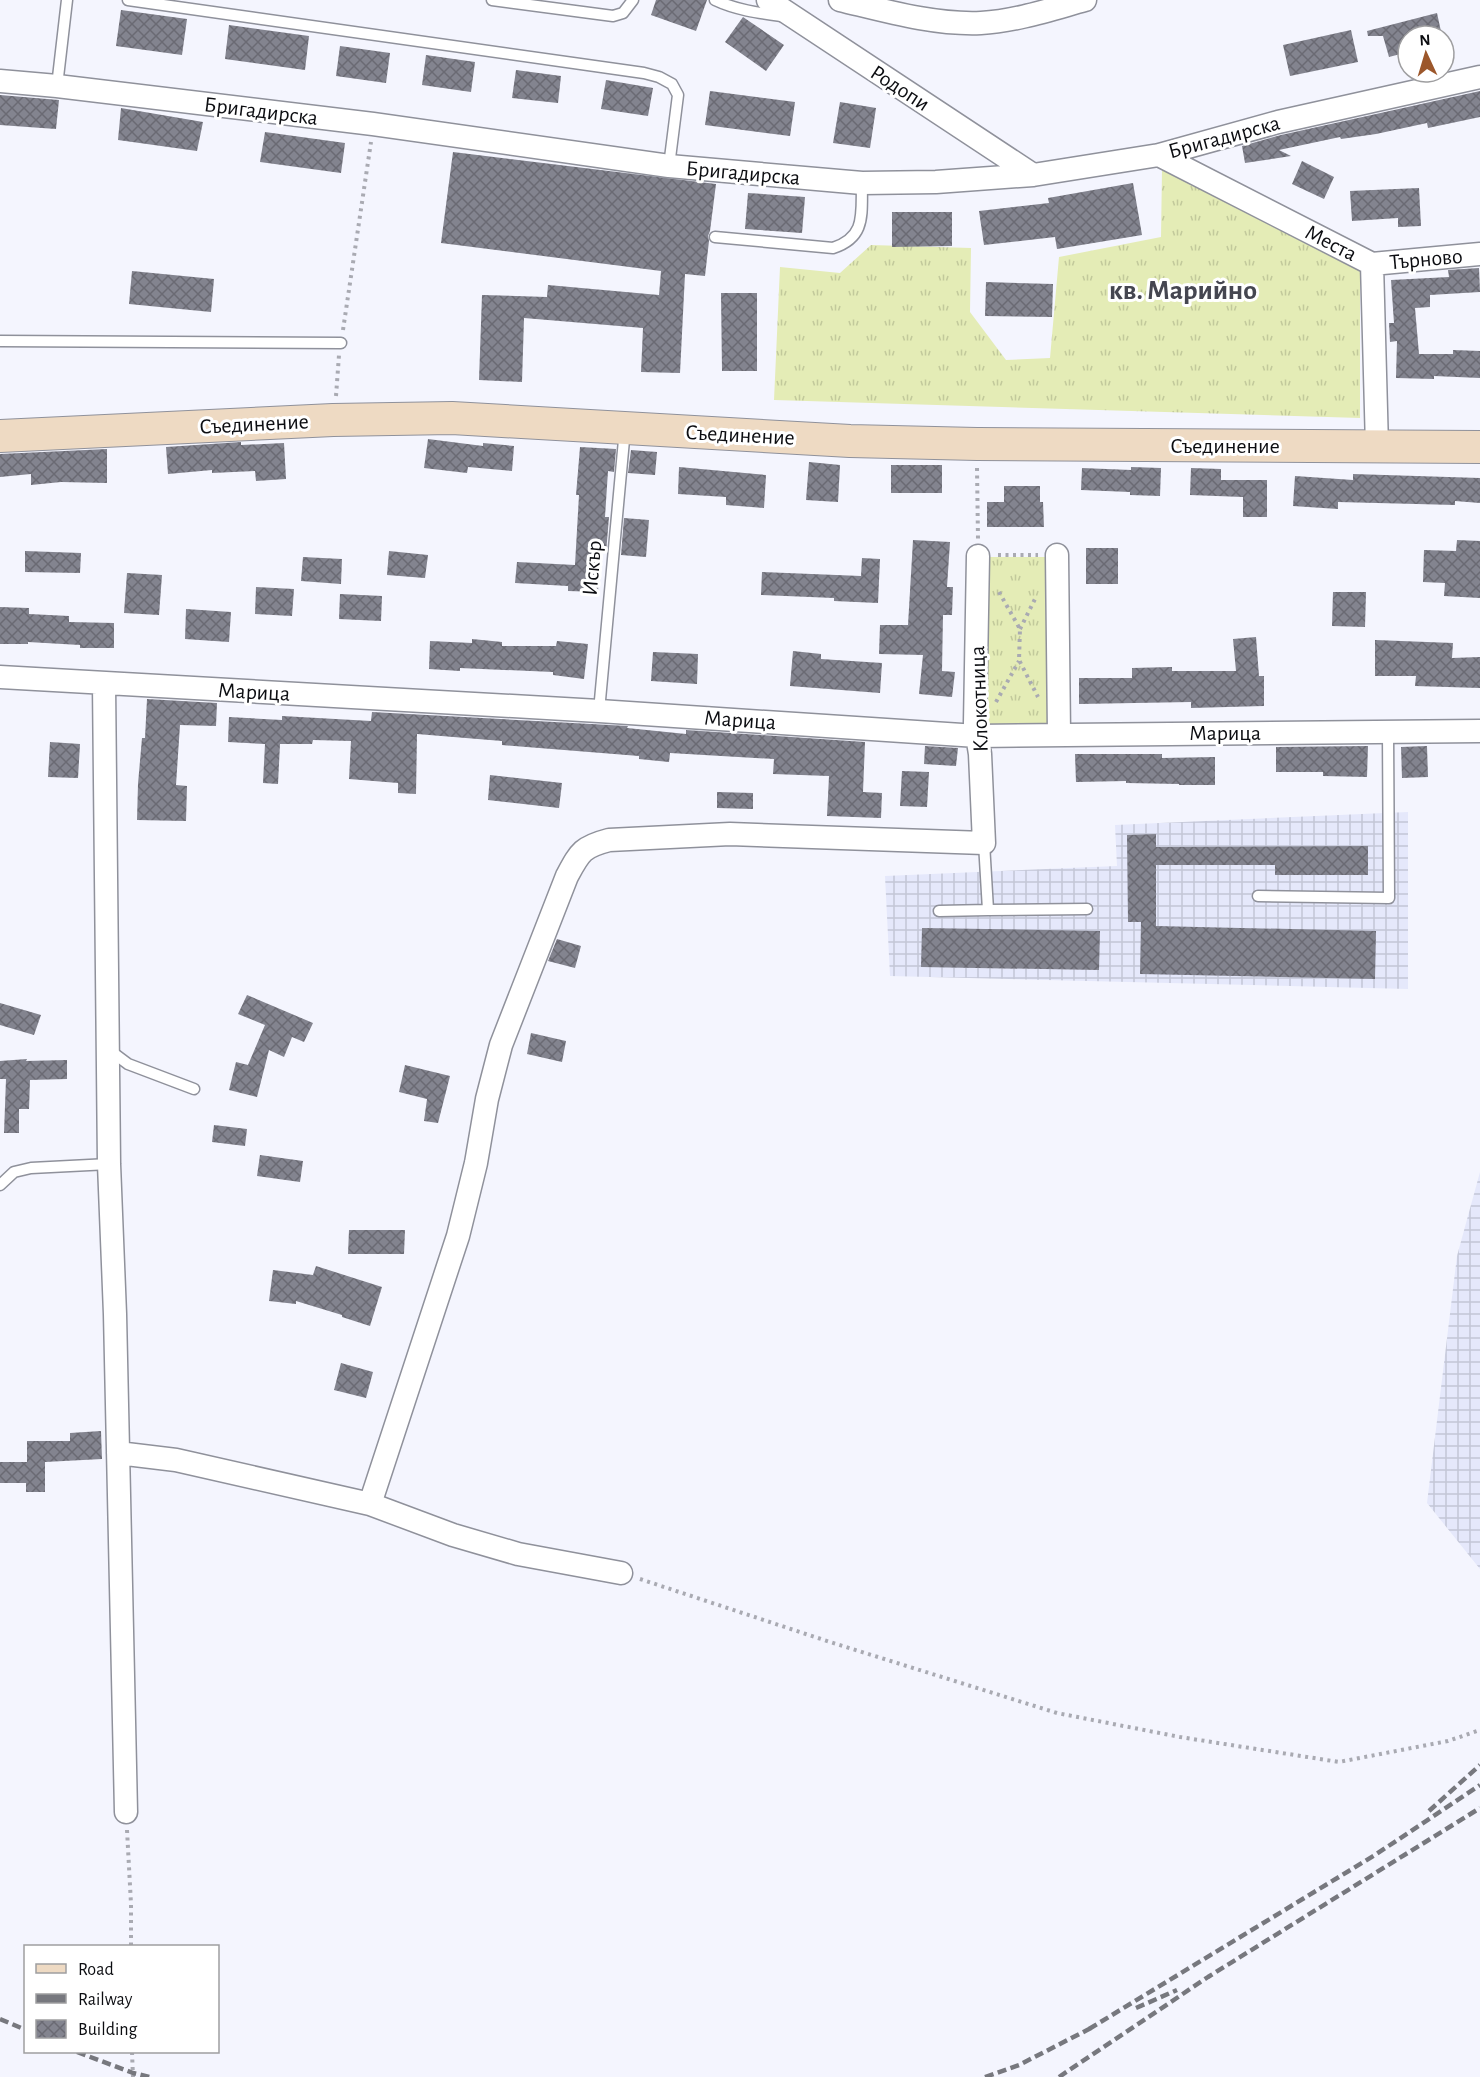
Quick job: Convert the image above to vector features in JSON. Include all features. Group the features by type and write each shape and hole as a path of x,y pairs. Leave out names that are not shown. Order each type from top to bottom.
{"street":[{"name":"Родопи","path":"768,0 1033,175"},
{"path":"840,0 935,21 982,23 1034,14 1085,0"},
{"name":"Бригадирска","path":"0,81 373,124 669,166 862,183 936,182 1033,175 1159,155 1278,122 1480,77"},
{"name":"Места","path":"1159,155 1372,264 1377,447"},
{"name":"Търново","path":"1372,264 1480,254"},
{"name":"Съединение","path":"0,436 333,420 452,418 850,441 1480,447"},
{"path":"1057,555 1059,734"},
{"name":"Клокотница","path":"978,556 975,723 980,754 984,843"},
{"name":"Марица","path":"0,677 599,711 977,736 1480,731"},
{"path":"104,684 109,1164 115,1314 126,1812"},
{"path":"370,1504 458,1236 501,1045 567,876 578,854 591,845 609,840 730,834 984,843"},
{"path":"118,1453 176,1460 370,1504 453,1535 518,1554 621,1573"}],"lane":[{"path":"57,86 67,0"},
{"path":"128,0 644,73 659,77 672,84 678,95 669,166"},
{"path":"492,0 613,16 623,13 633,0"},
{"path":"715,0 725,5 755,12 792,17"},
{"path":"715,237 833,248 845,244 857,233 861,220 862,183"},
{"path":"0,341 341,343"},
{"name":"Искър","path":"599,711 625,429"},
{"path":"1258,896 1389,898 1388,732"},
{"path":"984,843 988,910"},
{"path":"939,911 1087,909"},
{"path":"108,1049 128,1064 194,1089"},
{"path":"0,1185 14,1172 31,1168 109,1164"}],"path":[{"path":"333,420 341,343 373,124"},
{"path":"977,444 978,556 1020,629 1019,660 977,736"},
{"path":"978,556 1057,555"},
{"path":"1019,660 1059,734"},
{"path":"621,1573 1057,1713 1180,1737 1339,1762 1448,1741 1480,1730"},
{"path":"126,1812 132,1904 131,1945"},
{"path":"132,2053 133,2077"}],"shaded area":[{"path":"1408,812 1408,989 890,976 885,876 1117,866 1115,825"},
{"path":"1480,1172 1480,1569 1427,1503 1457,1256"}],"green space":[{"path":"1162,170 1360,270 1360,418 774,400 780,267 840,273 871,245 971,248 970,312 1006,360 1050,358 1059,257 1161,237"},
{"path":"977,557 1058,557 1054,730 986,728"}],"building":[{"path":"656,0 707,0 696,31 651,15"},
{"path":"121,10 187,19 182,55 116,46"},
{"path":"1437,13 1439,24 1396,24 1396,55 1389,57 1383,36 1368,36 1367,31"},
{"path":"743,17 784,45 766,71 725,42"},
{"path":"229,25 309,36 305,70 225,59"},
{"path":"1351,30 1358,62 1290,76 1283,45"},
{"path":"340,46 390,53 386,83 336,76"},
{"path":"426,55 475,62 471,92 422,85"},
{"path":"516,70 561,76 558,103 512,98"},
{"path":"606,80 653,88 648,116 601,109"},
{"path":"710,91 795,102 790,136 705,125"},
{"path":"1480,91 1480,117 1428,128 1427,123 1376,134 1341,139 1340,137 1279,150 1291,156 1245,163 1242,146 1281,135"},
{"path":"0,95 59,100 56,129 0,125"},
{"path":"840,102 876,108 870,148 833,143"},
{"path":"121,108 203,122 197,151 118,140"},
{"path":"265,132 345,143 341,173 260,162"},
{"path":"453,152 716,184 705,276 685,274 680,373 641,372 643,328 524,318 522,382 479,380 482,295 547,297 548,285 659,295 661,271 441,243"},
{"path":"1302,161 1334,177 1324,199 1292,184"},
{"path":"1133,183 1142,235 1057,249 1055,237 984,245 979,211 1049,203 1048,198"},
{"path":"1419,188 1421,226 1398,227 1398,218 1352,221 1350,191"},
{"path":"748,193 805,197 802,233 745,229"},
{"path":"892,212 952,212 952,246 892,247"},
{"path":"1479,268 1480,292 1430,295 1430,307 1415,308 1419,354 1453,354 1453,350 1480,351 1480,378 1434,376 1434,379 1396,378 1397,341 1390,342 1389,323 1394,323 1391,280 1449,277 1448,270"},
{"path":"132,271 214,279 211,312 129,304"},
{"path":"986,282 1053,284 1052,317 985,316"},
{"path":"721,293 757,293 757,371 722,371"},
{"path":"428,439 483,446 483,443 514,446 512,471 468,467 467,473 424,468"},
{"path":"241,442 241,445 284,443 286,479 256,481 255,471 212,473 212,470 168,474 166,447"},
{"path":"580,447 616,449 614,472 608,471 605,517 609,517 606,553 600,553 598,592 568,591 568,586 515,583 517,562 575,565 579,495 576,495"},
{"path":"107,449 107,483 61,482 31,485 31,474 0,477 0,454"},
{"path":"631,450 657,452 655,475 628,473"},
{"path":"809,462 840,465 838,502 806,500"},
{"path":"891,465 942,465 942,493 891,493"},
{"path":"679,467 766,475 764,508 726,505 726,497 678,494"},
{"path":"1131,467 1161,468 1160,496 1081,490 1082,468 1131,470"},
{"path":"1191,468 1221,469 1221,480 1267,480 1267,517 1243,517 1243,497 1190,495"},
{"path":"1353,474 1480,478 1480,503 1455,501 1455,505 1338,502 1338,509 1293,506 1295,476 1353,480"},
{"path":"1004,486 1040,486 1044,527 987,527 987,502 1004,502"},
{"path":"624,518 649,520 646,557 621,555"},
{"path":"913,540 950,542 947,587 953,587 952,615 943,615 942,671 955,672 952,697 919,694 923,655 879,654 880,625 908,625"},
{"path":"1457,540 1480,541 1480,598 1444,596 1445,583 1423,582 1424,550 1456,551"},
{"path":"1086,548 1118,548 1118,584 1086,584"},
{"path":"25,551 81,553 80,573 25,572"},
{"path":"389,551 428,555 425,578 387,575"},
{"path":"303,557 342,559 341,584 301,581"},
{"path":"862,558 880,559 878,603 834,601 834,598 761,595 762,572 861,576"},
{"path":"127,573 162,575 159,615 124,613"},
{"path":"256,587 294,589 292,616 255,614"},
{"path":"1333,592 1366,592 1365,627 1332,626"},
{"path":"340,594 382,596 381,621 339,619"},
{"path":"0,607 29,608 29,614 69,616 69,622 114,623 114,648 80,648 80,645 28,642 28,644 0,644"},
{"path":"186,609 231,612 229,642 185,639"},
{"path":"1256,637 1259,676 1264,676 1264,706 1191,708 1191,702 1079,704 1079,678 1132,678 1132,668 1172,667 1172,671 1236,671 1233,639"},
{"path":"472,639 502,642 502,646 556,646 557,641 588,644 584,679 553,675 553,672 429,669 430,641 472,643"},
{"path":"1375,640 1453,643 1452,658 1480,657 1480,688 1415,686 1416,676 1375,676"},
{"path":"793,651 821,654 821,659 882,663 880,693 790,686"},
{"path":"653,652 698,654 697,684 651,681"},
{"path":"147,699 217,703 216,726 180,725 176,785 187,786 186,821 137,820 138,784 142,738 145,738"},
{"path":"372,712 628,726 627,728 686,734 686,730 865,742 863,792 882,793 881,818 827,816 829,776 773,774 774,759 670,753 669,762 639,759 639,756 502,745 502,741 417,734 416,794 398,793 398,783 349,779 351,741 313,740 312,744 280,744 278,784 263,783 265,744 228,742 229,717 282,720 282,716 371,721"},
{"path":"50,742 80,744 78,778 48,777"},
{"path":"925,746 958,748 956,766 924,764"},
{"path":"1368,746 1367,777 1323,776 1323,772 1276,772 1276,747"},
{"path":"1427,746 1428,777 1402,778 1401,747"},
{"path":"1075,754 1162,754 1162,758 1215,757 1215,785 1126,783 1126,781 1076,782"},
{"path":"902,771 929,772 927,807 900,806"},
{"path":"490,775 562,783 559,808 488,800"},
{"path":"717,792 753,793 753,809 717,808"},
{"path":"1156,834 1156,847 1368,846 1368,875 1275,875 1275,865 1156,865 1156,926 1376,931 1375,979 1140,974 1141,922 1128,922 1127,835"},
{"path":"922,928 1100,931 1099,970 921,967"},
{"path":"557,939 581,946 575,968 548,961"},
{"path":"247,995 313,1023 304,1042 292,1037 284,1057 269,1050 257,1097 229,1090 236,1062 248,1065 265,1025 238,1014"},
{"path":"0,1003 41,1015 34,1035 0,1025"},
{"path":"531,1033 566,1041 562,1062 527,1054"},
{"path":"27,1059 26,1061 67,1060 67,1079 30,1080 29,1109 19,1109 19,1133 4,1133 6,1079 0,1079 0,1061"},
{"path":"405,1065 450,1076 438,1123 424,1121 427,1099 399,1092"},
{"path":"214,1125 247,1129 245,1146 212,1142"},
{"path":"260,1155 303,1161 300,1182 257,1176"},
{"path":"349,1230 405,1230 404,1254 348,1254"},
{"path":"316,1266 382,1287 370,1326 296,1301 296,1304 269,1301 273,1270 313,1275"},
{"path":"341,1363 373,1372 366,1398 334,1390"},
{"path":"101,1431 102,1459 45,1462 45,1492 26,1492 26,1483 0,1483 0,1462 27,1462 27,1441 70,1441 70,1433"}],"railway":[{"path":"1429,1811 1480,1765"},
{"path":"1089,2029 1375,1855 1480,1785"},
{"path":"1059,2077 1208,1977 1480,1808"},
{"path":"1136,2008 1177,1990"},
{"path":"0,2019 24,2029"},
{"path":"985,2077 1019,2065 1095,2026"},
{"path":"80,2053 150,2077"}],"district":[{"name":"кв. Марийно","path":"1183,291"}]}
